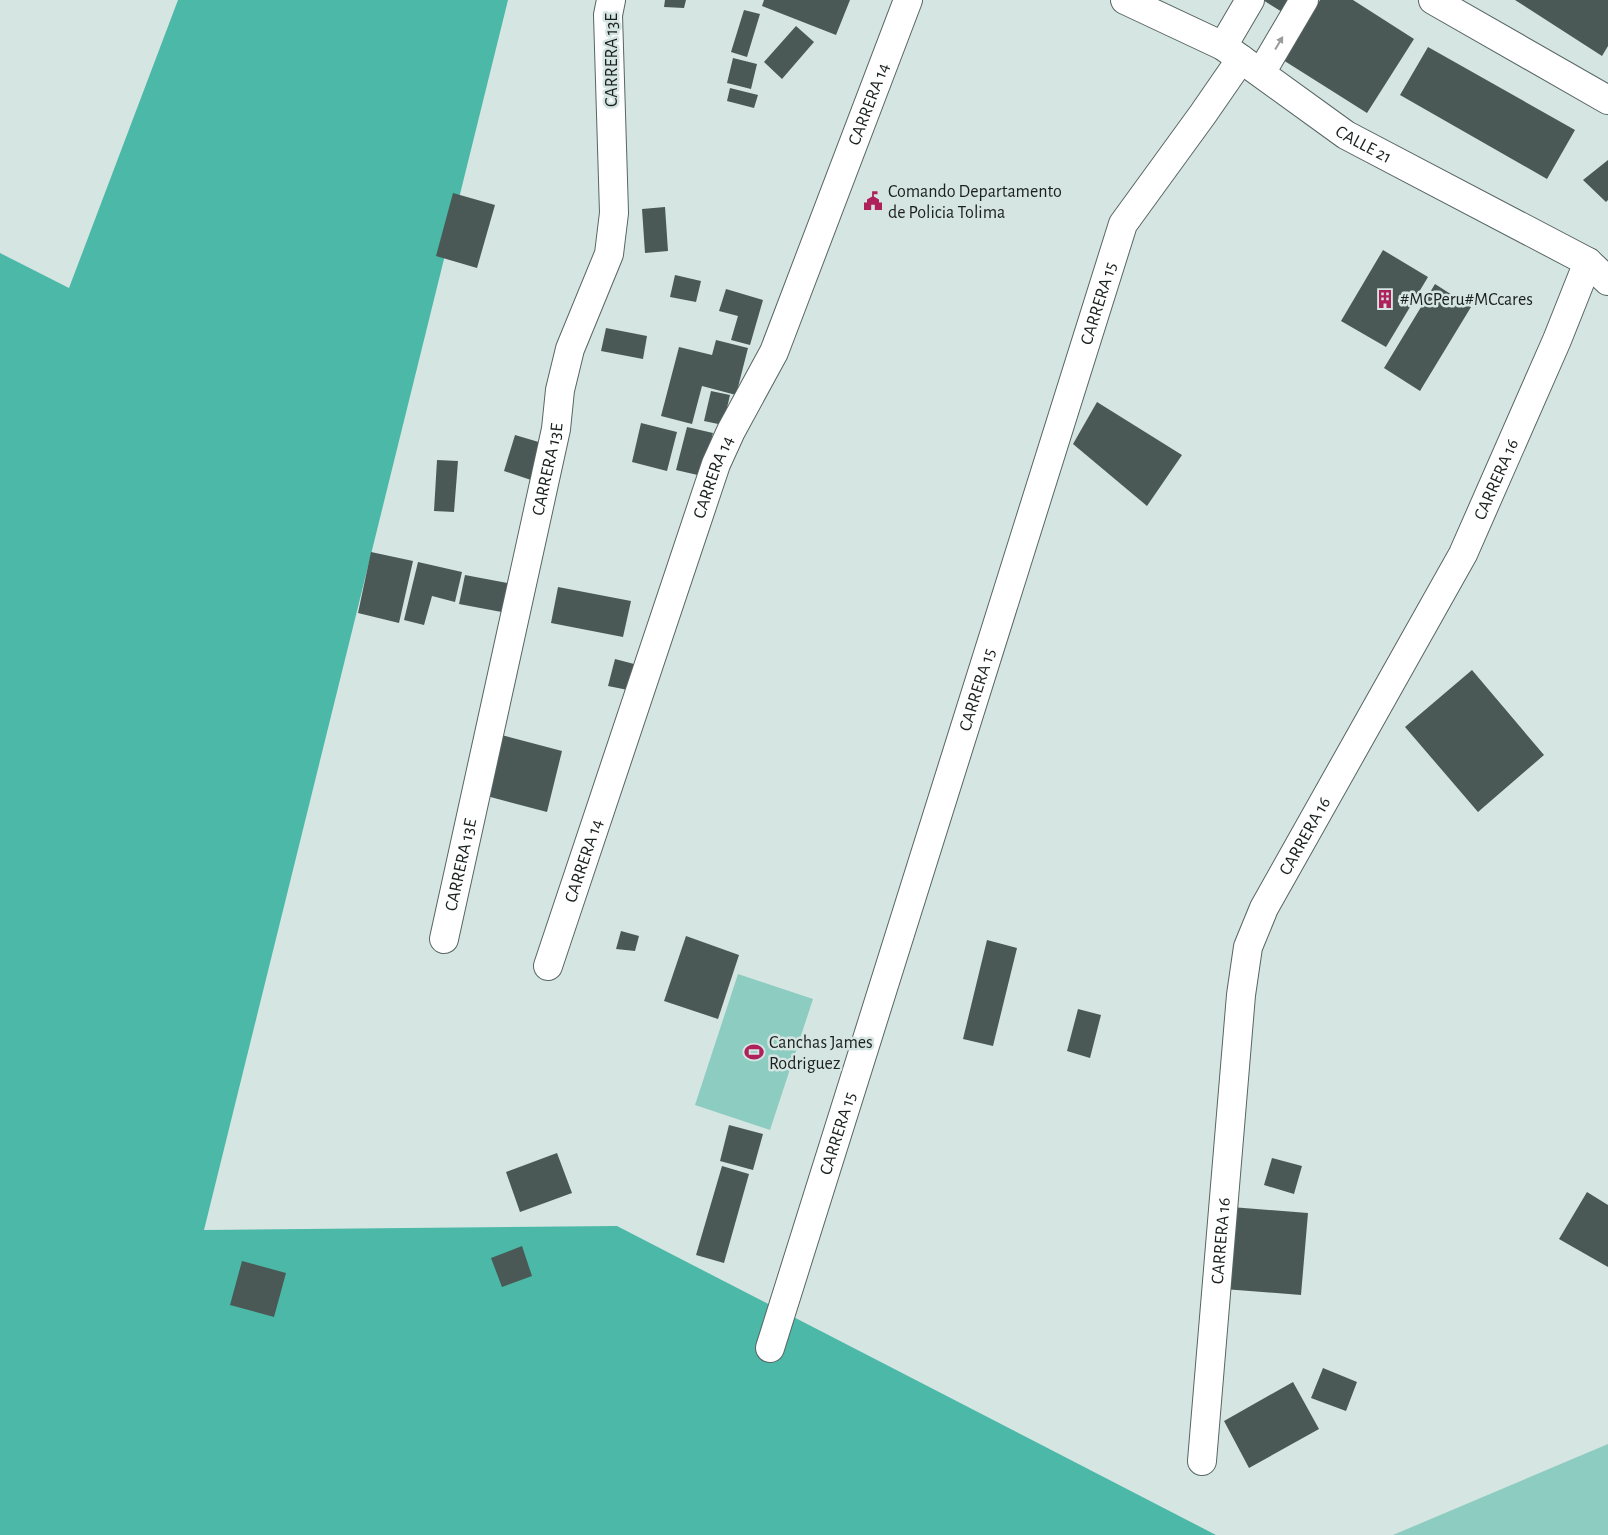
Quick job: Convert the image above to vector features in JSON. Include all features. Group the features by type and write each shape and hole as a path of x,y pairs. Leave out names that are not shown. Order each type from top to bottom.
{"street":[{"name":"CARRERA 13E","path":"444,939 556,429 560,390 570,349 610,254 614,213 608,15 611,0"},
{"name":"CARRERA 14","path":"548,966 716,464 731,431 774,352 908,0"},
{"name":"CALLE 21","path":"1125,0 1242,59 1346,135 1588,262 1608,282"},
{"path":"1242,59 1250,0"},
{"path":"1242,59 1304,0"},
{"path":"1434,0 1607,97"},
{"name":"CARRERA 15","path":"770,1348 1124,224 1242,59"},
{"name":"CARRERA 16","path":"1202,1462 1240,995 1248,947 1264,908 1463,554 1557,340 1588,262"}],"green space":[{"path":"178,0 508,0 204,1230 617,1226 1216,1535 0,1535 0,253 69,288"},
{"name":"Canchas James Rodriguez","path":"738,974 813,999 770,1130 695,1105"},
{"path":"1608,1444 1608,1535 1393,1535"}],"building":[{"path":"665,0 686,0 684,8 664,7"},
{"path":"764,0 850,0 836,35 762,6"},
{"path":"1263,0 1297,0 1287,15"},
{"path":"1320,0 1353,0 1414,39 1367,113 1283,60"},
{"path":"1515,0 1608,0 1608,46 1602,56"},
{"path":"744,10 760,14 747,57 731,52"},
{"path":"796,26 814,42 782,79 764,62"},
{"path":"1428,47 1575,130 1547,179 1400,95"},
{"path":"733,58 757,64 751,89 727,83"},
{"path":"730,88 758,95 754,108 727,101"},
{"path":"1608,160 1608,200 1606,202 1583,180"},
{"path":"453,193 495,205 477,268 436,256"},
{"path":"665,207 668,251 645,253 642,209"},
{"name":"#MCPeru#MCcares","path":"1383,250 1428,277 1386,347 1341,321"},
{"path":"675,275 701,281 696,302 670,297"},
{"path":"1435,284 1471,307 1420,391 1384,368"},
{"path":"726,289 763,300 750,345 731,340 738,316 719,311"},
{"path":"606,328 647,336 643,359 601,351"},
{"path":"716,340 748,348 736,395 702,386 692,424 661,416 679,347 712,355"},
{"path":"711,391 730,395 723,425 704,421"},
{"path":"1097,402 1182,455 1147,506 1073,444"},
{"path":"641,423 677,432 667,471 632,462"},
{"path":"687,427 713,433 702,476 676,470"},
{"path":"515,435 542,443 531,480 504,471"},
{"path":"437,460 458,461 454,512 434,511"},
{"path":"371,552 413,561 399,623 358,613"},
{"path":"418,562 462,572 455,602 432,596 424,625 404,620"},
{"path":"465,575 512,584 507,613 459,604"},
{"path":"558,587 631,601 623,637 551,623"},
{"path":"615,659 634,664 628,690 608,686"},
{"path":"1472,670 1544,755 1478,812 1405,727"},
{"path":"498,734 562,751 547,812 483,795"},
{"path":"621,931 639,936 635,951 616,949"},
{"path":"686,936 739,955 718,1019 664,1001"},
{"path":"987,940 1017,948 993,1046 963,1039"},
{"path":"1078,1009 1101,1015 1090,1058 1067,1051"},
{"path":"729,1125 763,1134 753,1170 720,1161"},
{"path":"557,1153 572,1193 520,1212 506,1172"},
{"path":"1272,1158 1302,1166 1294,1194 1264,1185"},
{"path":"722,1166 749,1174 724,1263 696,1255"},
{"path":"1587,1192 1608,1205 1608,1267 1559,1239"},
{"path":"1231,1207 1308,1213 1301,1295 1224,1289"},
{"path":"522,1246 532,1276 502,1287 491,1258"},
{"path":"242,1261 286,1273 274,1317 230,1305"},
{"path":"1323,1368 1357,1382 1346,1411 1311,1398"},
{"path":"1293,1382 1319,1429 1249,1468 1224,1421"}],"place":[{"name":"Comando Departamento de Policia Tolima","path":"873,201"},
{"name":"#MCPeru#MCcares","path":"1385,299"},
{"name":"Canchas James Rodriguez","path":"754,1052"}]}
